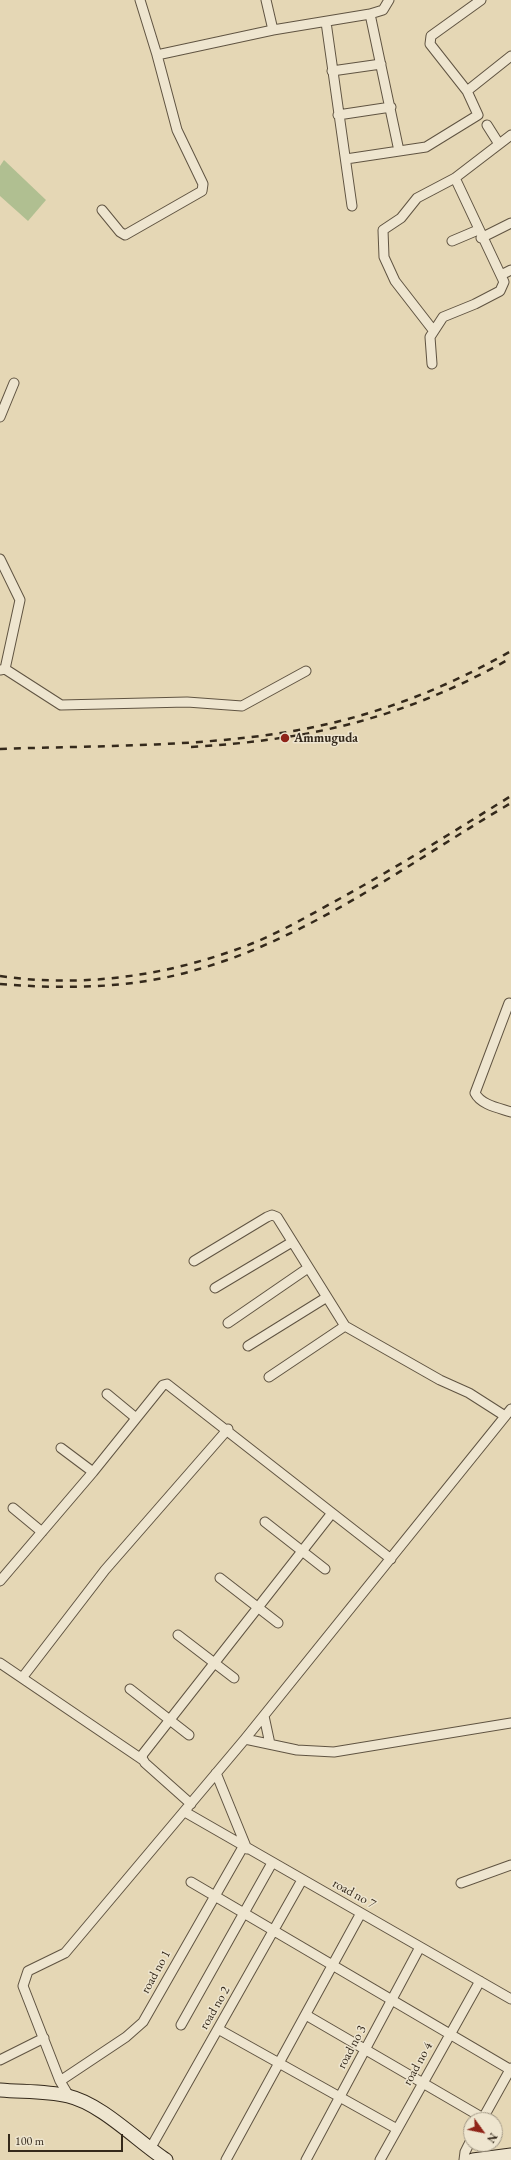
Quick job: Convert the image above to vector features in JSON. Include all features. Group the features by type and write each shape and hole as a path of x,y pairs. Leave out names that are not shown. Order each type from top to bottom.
{"main road":[{"path":"0,2090 68,2096 100,2112 166,2160"},
{"path":"472,2160 511,2155"}],"street":[{"path":"102,210 120,232 125,234 200,193 203,187 195,164 174,121 157,55 140,0"},
{"path":"266,0 273,30"},
{"path":"157,55 273,30 370,14 382,10 389,0"},
{"path":"346,159 419,148 433,144 478,115 467,91 430,44 429,40 431,36 481,0"},
{"path":"370,14 391,107 399,151"},
{"path":"326,22 352,206"},
{"path":"467,91 511,56"},
{"path":"332,71 381,64"},
{"path":"338,115 391,107"},
{"path":"487,125 499,144"},
{"path":"433,330 395,281 384,257 383,230 401,218 417,198 455,178 511,135"},
{"path":"432,364 430,341 433,330 447,314 475,304 500,290 504,282 480,234 455,178"},
{"path":"452,241 480,234 511,223"},
{"path":"501,275 511,270"},
{"path":"0,417 14,383"},
{"path":"0,559 20,600 3,669 61,705 187,702 242,706 306,671"},
{"path":"509,1003 475,1093 483,1102 511,1112"},
{"path":"194,1261 272,1215 277,1217 345,1326 440,1380 469,1393 505,1416"},
{"path":"215,1288 292,1242"},
{"path":"228,1323 308,1268"},
{"path":"248,1346 327,1297"},
{"path":"269,1377 345,1326"},
{"path":"0,1581 93,1472 163,1385 167,1384 228,1429 391,1559"},
{"path":"108,1394 136,1418"},
{"path":"68,2096 60,2081 23,1986 28,1971 65,1953 185,1812 190,1804 264,1716 511,1409"},
{"path":"22,1678 105,1570 228,1429"},
{"path":"61,1448 93,1472"},
{"path":"13,1508 42,1532"},
{"path":"143,1760 142,1754 215,1664 332,1513"},
{"path":"265,1522 325,1569"},
{"path":"220,1578 278,1623"},
{"path":"178,1635 234,1678"},
{"path":"0,1663 143,1760 190,1804"},
{"path":"130,1690 189,1735"},
{"path":"264,1716 270,1744"},
{"path":"245,1739 311,1752 334,1752 511,1723"},
{"path":"216,1773 245,1848"},
{"name":"road no 7","path":"185,1812 245,1848 511,1999"},
{"name":"road no 1","path":"60,2081 126,2037 143,2022 245,1848"},
{"path":"181,2025 272,1863"},
{"path":"461,1883 511,1865"},
{"name":"road no 2","path":"150,2149 302,1880"},
{"path":"191,1882 243,1914 511,2069 486,2112"},
{"path":"226,2160 361,1914"},
{"name":"road no 3","path":"306,2160 420,1947"},
{"name":"road no 4","path":"380,2160 480,1981"},
{"path":"306,2015 471,2112"},
{"path":"218,2029 397,2129"},
{"path":"0,2060 44,2038"}],"green space":[{"path":"4,160 46,200 28,221 0,196 0,166"}],"railway":[{"path":"0,749 167,744 251,737 292,731 355,717 402,702 468,674 511,651"},
{"path":"191,747 277,739 317,732 356,722 395,711 433,696 472,679 511,658"},
{"path":"0,976 62,981 123,977 184,965 243,947 287,927 353,891 421,852 511,796"},
{"path":"0,984 48,987 120,984 168,977 235,957 277,940 317,920 395,875 511,803"}],"place":[{"name":"Ammuguda","path":"285,738"}]}
